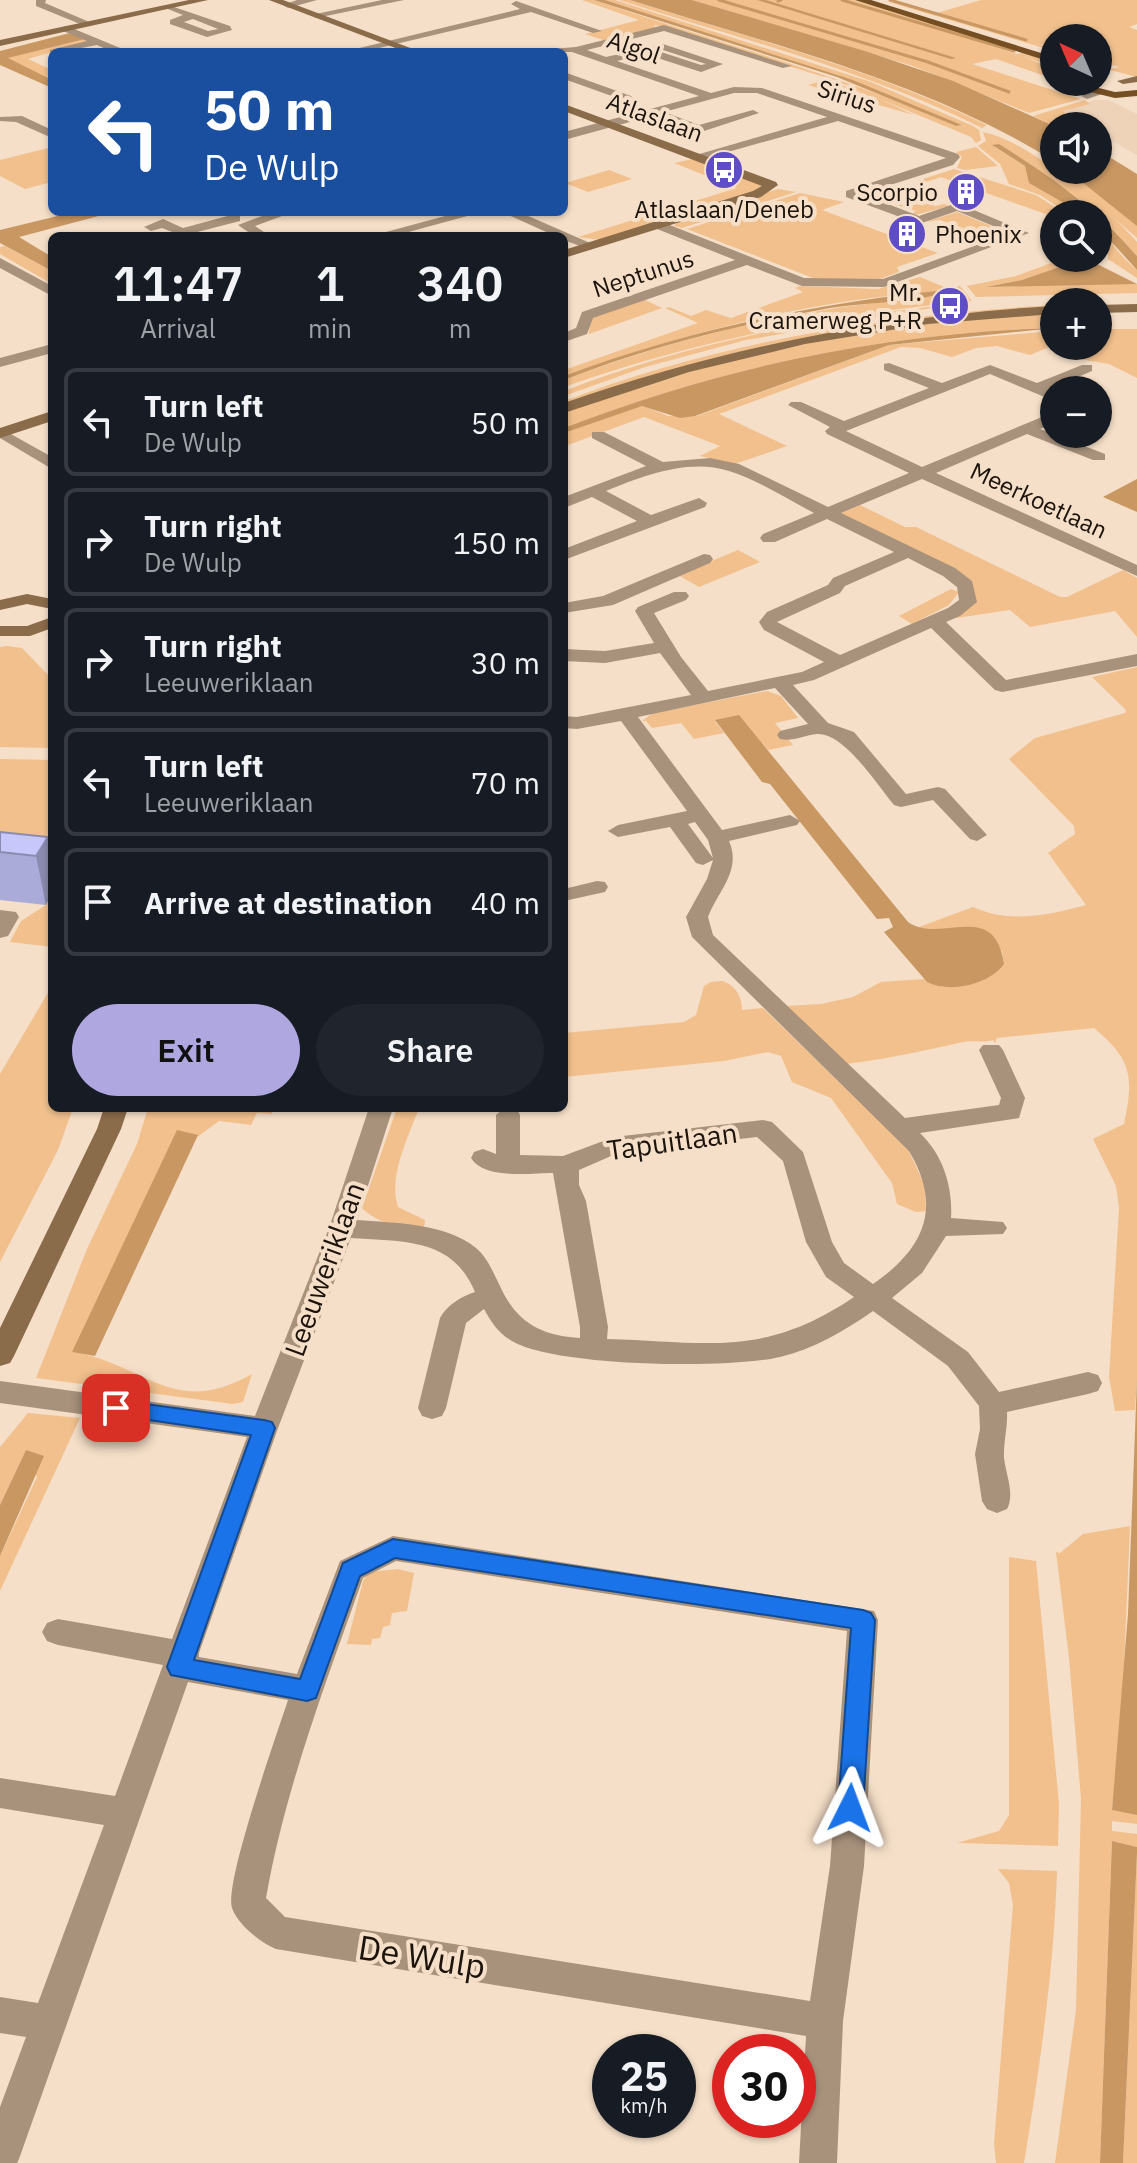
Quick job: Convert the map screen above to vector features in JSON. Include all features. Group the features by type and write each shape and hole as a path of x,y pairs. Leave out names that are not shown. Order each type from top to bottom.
{"main road":[{"path":"860,0 1040,56"},
{"path":"1112,82 1123,81 1136,96"},
{"path":"1112,93 1136,96"}],"street":[{"path":"41,0 40,4 89,24"},
{"path":"1,42 203,0"},
{"path":"274,0 405,48"},
{"path":"288,5 312,0"},
{"path":"316,15 399,0"},
{"path":"505,0 597,31"},
{"path":"172,7 193,15"},
{"path":"364,48 532,9"},
{"path":"576,50 664,28 787,66"},
{"path":"67,29 112,48"},
{"path":"72,48 98,42"},
{"path":"606,60 663,47 718,64 701,69 646,51"},
{"name":"Algol","path":"568,49 710,96"},
{"name":"Algol","path":"568,77 627,98"},
{"path":"1123,81 1137,79"},
{"name":"Algol","path":"575,93 598,88"},
{"name":"Sirius","path":"568,135 750,88 954,157 949,162 850,194 919,220 957,207 1022,233 871,285 802,282 748,260"},
{"name":"Atlaslaan","path":"568,108 770,183 772,187 657,224"},
{"path":"653,112 698,129 753,113"},
{"path":"1,116 18,118 48,132"},
{"path":"700,158 840,117"},
{"path":"394,232 460,216"},
{"path":"518,216 556,232"},
{"path":"151,227 163,223 182,232 235,218 254,232"},
{"path":"568,253 657,224 748,260"},
{"path":"568,237 590,246"},
{"name":"Neptunus","path":"568,336 582,331 587,315 748,260"},
{"path":"0,262 48,290"},
{"path":"1112,302 1137,302"},
{"path":"568,398 669,363 774,337 921,314 1040,305"},
{"path":"1112,309 1137,308"},
{"path":"568,407 682,367 805,338 930,319 1040,311"},
{"path":"0,363 48,349"},
{"path":"889,367 943,388"},
{"path":"1037,389 1087,368"},
{"path":"842,426 990,369 1040,390"},
{"name":"Meerkoetlaan","path":"796,405 842,426"},
{"path":"1,432 48,417"},
{"name":"Meerkoetlaan","path":"769,538 1040,423"},
{"name":"Meerkoetlaan","path":"842,426 833,431 838,436 1137,571"},
{"path":"1027,429 1099,457"},
{"path":"1,432 48,461"},
{"path":"598,435 659,466"},
{"path":"568,501 659,466 692,460 733,467 949,572 966,585 968,602 934,621 781,683 568,722"},
{"path":"593,491 653,523"},
{"path":"568,554 699,503"},
{"path":"839,662 770,626 768,622 773,616 834,589 839,582 908,552"},
{"path":"568,607 607,601 704,559"},
{"path":"0,592 18,599 48,600"},
{"path":"680,596 644,611 703,698"},
{"path":"0,605 18,599"},
{"path":"934,621 1002,686 1137,660"},
{"path":"1,632 30,631 48,625"},
{"path":"30,631 48,643"},
{"path":"568,655 605,657 667,646"},
{"path":"781,683 821,727 847,736 901,801 938,793 977,835"},
{"path":"342,1228 436,1239 457,1247 476,1265 502,1318 524,1335 549,1344 721,1354 768,1351 826,1331 915,1265 930,1244 940,1200 935,1174 918,1145 703,937 697,925 699,909 725,863 725,852 626,714"},
{"path":"787,735 821,727"},
{"path":"618,831 701,815"},
{"path":"675,820 703,859"},
{"path":"717,837 790,821"},
{"path":"568,894 597,887"},
{"path":"0,917 8,917 0,931"},
{"path":"902,1127 1010,1112 1013,1098 991,1050"},
{"path":"0,1356 115,1112"},
{"name":"Leeuweriklaan","path":"0,2159 264,1428 342,1228 380,1112"},
{"name":"Tapuitlaan","path":"508,1115 495,1161 566,1165 614,1145 763,1128 794,1158 819,1242 835,1270 958,1359 993,1404"},
{"path":"566,1165 566,1185 573,1201 594,1327 593,1348"},
{"path":"936,1227 994,1228"},
{"path":"432,1408 454,1318 475,1302 490,1297"},
{"path":"997,1501 989,1454 994,1429 993,1404 1088,1383"},
{"path":"0,1392 264,1428"},
{"name":"De Wulp","path":"818,2163 825,2021 847,1866 863,1620 393,1548 351,1570 307,1690 257,1853 248,1904 276,1932 825,2021"},
{"path":"58,1632 307,1690"},
{"path":"0,1793 126,1813"},
{"path":"0,2015 49,2023"}],"shaded area":[{"path":"582,0 594,0 776,59 867,90 956,126 962,125 853,80 605,0 615,0 871,82 973,126 979,130 981,140 976,143 971,137 834,80 655,25 654,29 606,41 585,34 639,20"},
{"path":"594,0 605,0 853,80 962,125 956,126 837,77"},
{"path":"619,0 630,0 856,71 987,125 982,128 894,89 849,73"},
{"path":"630,0 692,0 868,52 953,81 1040,120 1040,153 953,108 847,67"},
{"path":"692,0 854,0 1007,45 1020,50 941,30 1017,54 1027,52 1040,57 1040,62 1020,55 1040,63 1040,74 996,59 972,64 1040,86 1040,96 1081,99 1029,113 913,66"},
{"path":"757,0 766,0 956,58 951,59"},
{"path":"882,0 937,13 981,0 1137,0 1137,24 1129,27 1137,30 1137,77 1112,71 1119,67 1112,65 1112,24 1040,24 1040,45 1037,44 1040,47"},
{"path":"70,33 85,39 8,58 48,78 48,86 0,65 0,51"},
{"path":"85,39 89,41 65,48 48,48"},
{"path":"48,48 48,53 28,59 48,68 48,78 7,58"},
{"path":"825,80 869,94 914,115 808,85"},
{"path":"1085,100 1090,104 1063,112 1046,112"},
{"path":"1096,100 1109,100 1137,114 1137,155 1112,141 1112,112 1061,111"},
{"path":"983,132 1002,138 1040,159 1040,170 999,144 993,146 1025,166 1030,183 1059,200 1048,200 1009,184 1000,164 978,146 986,141"},
{"path":"999,144 1040,170 1040,184 1059,184 1079,200 1059,200 1029,183 1025,166 992,145"},
{"path":"976,147 998,166 966,170 957,168 962,157 956,152"},
{"path":"48,148 48,183 25,189 0,176 0,160"},
{"path":"693,159 764,185 756,191 600,240 578,237 737,188 674,163"},
{"path":"1112,159 1137,174 1137,226 1112,206 1112,200 1104,200 1084,184 1112,184"},
{"path":"954,169 1044,200 1040,200 1040,212 941,177 923,183 917,181"},
{"path":"609,170 632,179 588,192 568,182"},
{"path":"1059,184 1075,184 1094,200 1080,200"},
{"path":"1074,184 1088,184 1110,200 1093,200"},
{"path":"889,187 935,206 950,206 915,215 912,214 916,211 863,194"},
{"path":"778,189 796,192 682,228 674,226 678,221"},
{"path":"800,193 844,202 822,210 938,253 897,267 899,272 877,280 818,280 687,229"},
{"path":"1112,202 1137,226 1137,238 1112,216"},
{"path":"957,212 1013,232 1008,236 996,237 999,239 977,238 981,235 940,220 926,222"},
{"path":"58,216 99,216 19,237 48,255 48,269 0,243 0,230"},
{"path":"1112,216 1137,242 1137,256 1112,229"},
{"path":"1112,229 1137,256 1137,270 1112,242"},
{"path":"1112,243 1137,270 1137,278 1112,262"},
{"path":"5,246 48,269 48,282 0,254 0,247"},
{"path":"1040,267 1040,272 1045,272 986,287 1118,283 1137,284 1137,293 1112,294 1112,288 1040,288 1040,295 976,297 967,286 1016,276"},
{"path":"1045,272 1112,272 1137,284 986,287"},
{"path":"920,277 949,289 960,286 972,301 868,313 765,331 664,356 568,386 568,378 596,368 729,329 830,309 951,291 852,301 754,319 658,345 568,375 568,369 698,323 665,308 691,316 706,310 731,318 803,292 795,288 800,286 878,289"},
{"path":"951,291 907,300 830,308 729,329 629,357 568,379 568,375 611,360 705,332 848,302"},
{"path":"643,299 662,308 589,334 590,317"},
{"path":"949,305 746,340 645,367 568,395 568,390 610,374 705,346 802,325"},
{"path":"1040,306 1040,309 928,319 805,338 683,366 568,405 568,400 624,380 744,347 805,334 928,316"},
{"path":"1040,313 1040,329 928,337 804,357 683,387 568,427 568,410 697,365 898,325"},
{"path":"1040,329 889,345 695,416 680,418 642,406 568,432 568,427 623,406 743,371 804,357 928,337"},
{"path":"1112,329 1137,329 1137,378 1109,364 1086,360 1112,360"},
{"path":"1040,332 1040,351 1030,355 997,346 976,348 952,357 920,348 901,347 719,414 787,446 735,464 700,456 720,446 644,417 568,445 568,431 630,408 644,406 668,416 697,416 889,345"},
{"path":"1137,479 1137,512 1103,497"},
{"path":"860,505 905,527 916,527 1060,597 1067,597 1123,570 1137,578 1137,637 1115,611 1030,627 1010,610 956,618 974,602 972,583 839,514"},
{"path":"738,550 760,562 699,587 678,575"},
{"path":"951,589 959,592 949,605 912,624 899,616"},
{"path":"0,647 22,648 48,675 48,748 0,747"},
{"path":"1137,667 1137,1379 1135,1410 1115,1411 1109,1377 1119,1207 1116,1186 1093,1139 1124,1124 1129,1081 1123,1060 1116,1050 1094,1028 997,1038 995,1043 993,1040 966,1041 846,1064 786,1006 821,1004 853,997 881,982 924,979 943,987 954,987 978,982 1004,964 1002,951 919,927 973,907 1001,915 1030,916 1086,905 1048,853 1075,834 1074,826 1009,759 1035,738 1125,713 1126,710 1092,677"},
{"path":"767,691 781,696 798,718 775,723 793,745 768,750 739,716 715,721 724,733 694,739 681,723 652,728 642,721 653,713"},
{"path":"739,715 908,922 921,928 965,927 990,933 998,944 1004,964 998,971 980,982 958,987 927,982 884,932 893,927 889,918 877,919 770,784 762,782 715,720"},
{"path":"0,759 48,760 48,866 0,832"},
{"path":"48,901 48,947 10,942 21,921"},
{"path":"723,981 731,986 737,992 742,1010 763,1008 908,1149 925,1186 926,1211 916,1212 897,1204 892,1183 831,1098 792,1082 781,1056 768,1052 724,1061 568,1077 568,1033 684,1022 696,1015 704,986"},
{"path":"48,993 48,1112 72,1112 58,1150 0,1262 0,1074"},
{"path":"147,1112 272,1112 257,1113 251,1125 219,1121 196,1138 197,1135 73,1352 98,1358 180,1390 201,1391 225,1386 252,1374 243,1402 233,1404 36,1378 87,1249 137,1144"},
{"path":"396,1112 418,1112 397,1170 396,1195 398,1207 425,1220 424,1228 383,1222 362,1208"},
{"path":"177,1130 198,1135 95,1356 72,1352"},
{"path":"1137,1379 1137,1815 1112,1810 1128,1614"},
{"path":"28,1413 80,1418 0,1591 0,1556 37,1477 26,1450 0,1505 0,1447"},
{"path":"26,1450 44,1456 0,1556 0,1505"},
{"path":"1130,1526 1122,1713 1112,1809 1137,1815 1137,1824 1112,1821 1112,1831 1137,1834 1137,1847 1112,1841 1100,2163 1055,2163 1076,2010 1081,1799 1056,1552 1060,1553 1083,1534"},
{"path":"1009,1557 1036,1561 1059,1804 1058,1846 957,1843 999,1831 1009,1815"},
{"path":"398,1569 414,1573 407,1611 392,1613 390,1625 383,1627 380,1638 372,1639 371,1645 347,1644 363,1581 369,1572"},
{"path":"1112,1841 1137,1847 1137,1853 1123,2163 1100,2163"},
{"path":"1137,1853 1137,2163 1123,2163"},
{"path":"998,1869 1057,1871 1045,2018 1024,2163 996,2163 994,2144 1013,1905 1009,1883"}],"building":[{"path":"0,832 48,837 36,856 0,852"}],"waterway":[{"path":"719,0 928,62 1009,92"},
{"path":"842,0 1014,51"},
{"path":"890,0 1026,40"}],"place":[{"name":"Atlaslaan/Deneb","path":"724,170"},
{"name":"Scorpio","path":"966,192"},
{"name":"Phoenix","path":"907,234"},
{"name":"Mr. Cramerweg P+R","path":"950,306"}],"route":[{"path":"116,1408 264,1428 179,1667 307,1690 351,1570 393,1548 863,1620 850,1808"}]}
